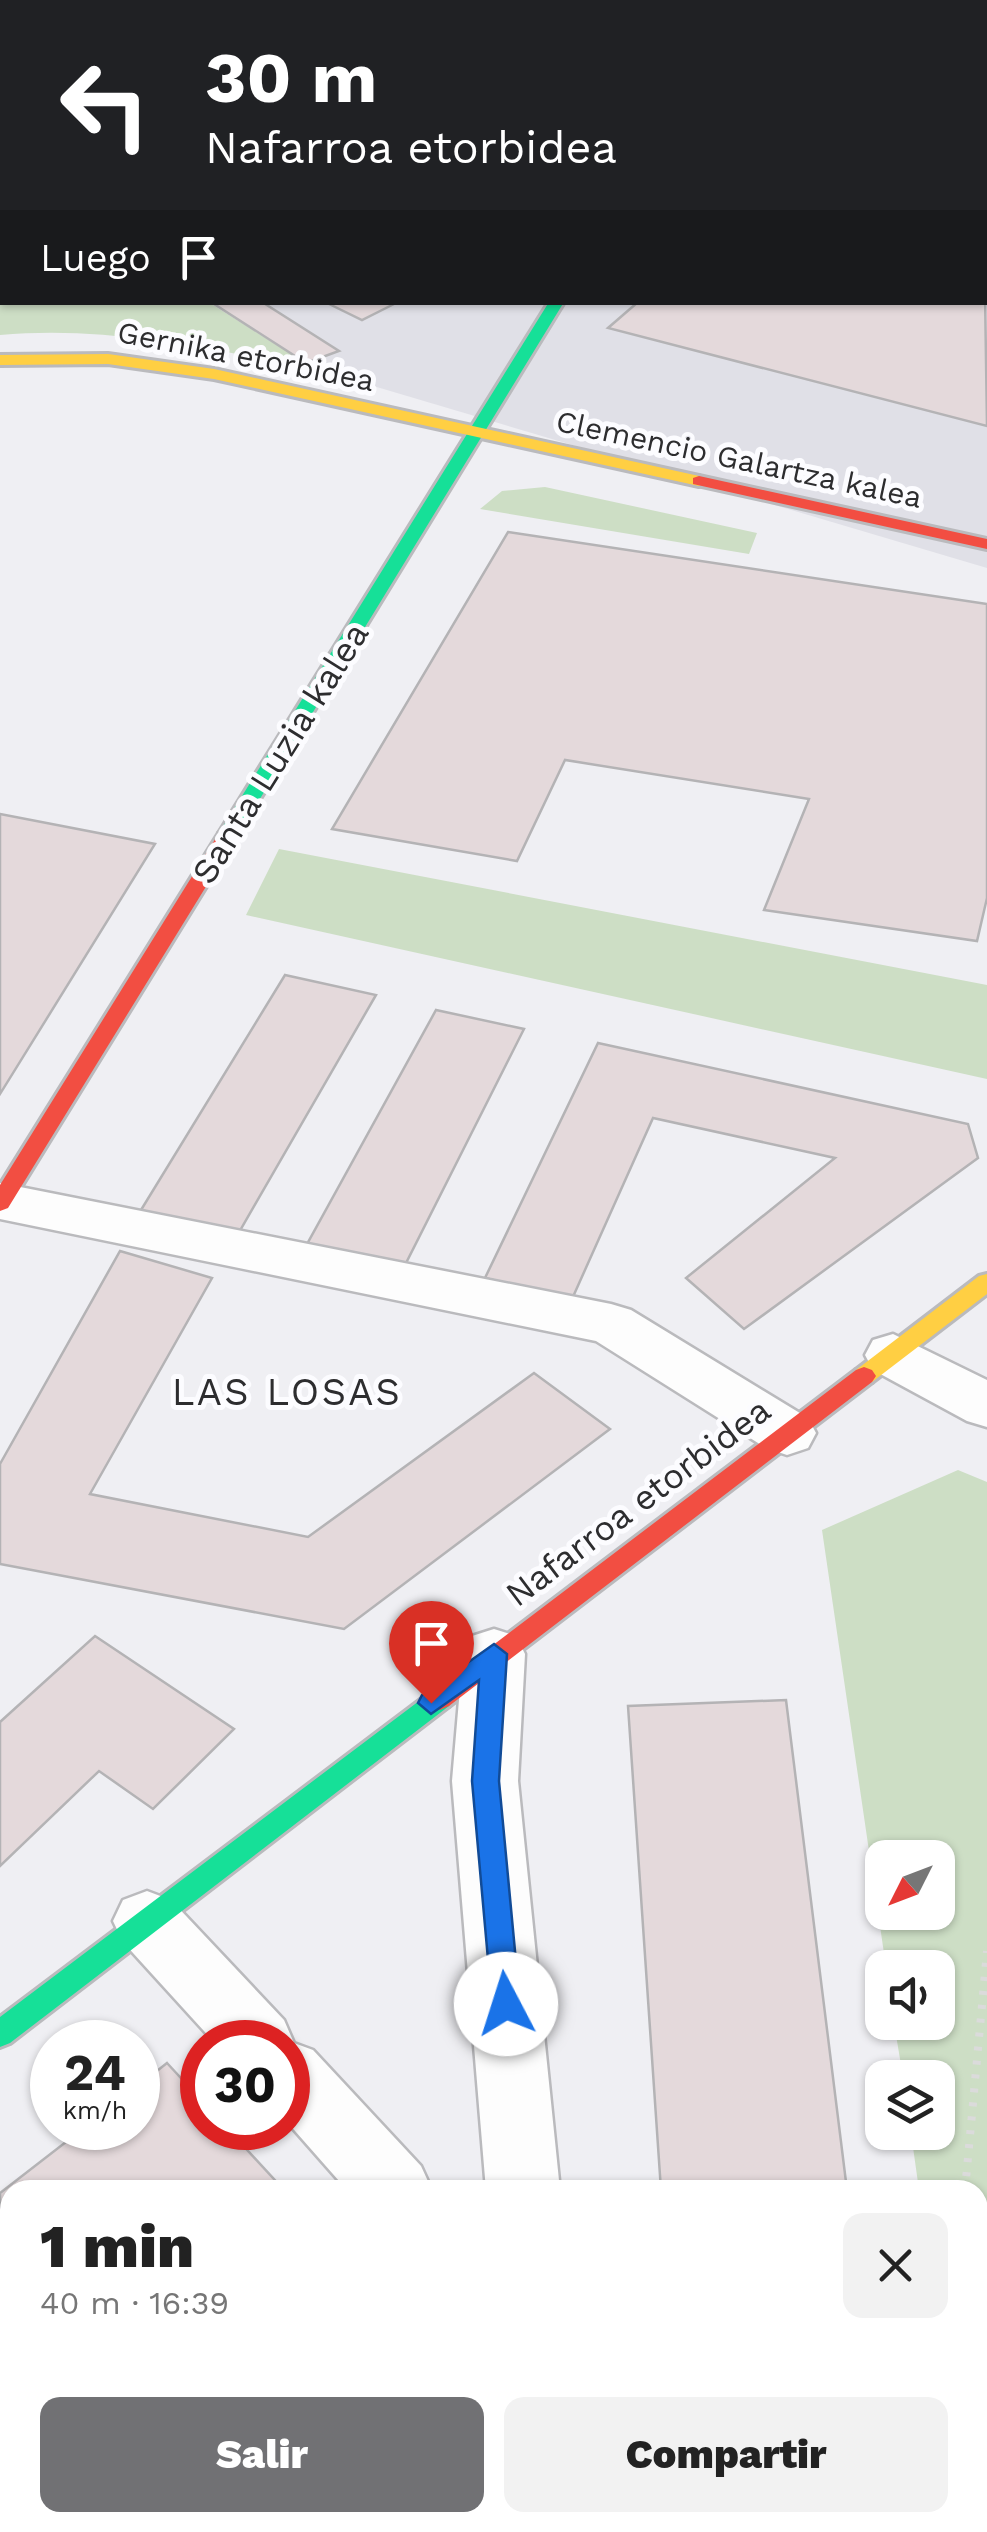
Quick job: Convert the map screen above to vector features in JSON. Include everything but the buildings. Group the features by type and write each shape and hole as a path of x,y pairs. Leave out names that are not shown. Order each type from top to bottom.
{"street":[{"name":"Santa Luzia kalea","path":"0,1202 555,305"},
{"name":"Gernika etorbidea","path":"0,360 108,359 214,374 478,435"},
{"name":"Clemencio Galartza kalea","path":"478,435 987,544"},
{"path":"0,1202 611,1324 787,1433"},
{"name":"Nafarroa etorbidea","path":"0,2034 987,1282"},
{"path":"893,1355 987,1406"},
{"path":"494,1654 486,1781 522,2180"},
{"path":"148,1922 239,2020"},
{"path":"310,2098 386,2180"}],"path":[{"path":"966,2180 987,1951"}],"shaded area":[{"path":"213,305 987,305 987,568 316,369"}],"green space":[{"path":"0,305 213,305 315,369 119,336 0,335"},
{"path":"545,487 757,533 749,554 480,509 502,491"},
{"path":"279,849 987,985 987,1079 246,915"},
{"path":"958,1470 987,1482 987,2180 918,2180 913,2150 955,2150 955,2060 900,2060 897,2040 955,2040 955,1950 884,1950 881,1930 955,1930 955,1840 867,1840 822,1530"}],"traffic: fast":[{"path":"229,833 555,305"},
{"path":"0,2034 440,1699"}],"traffic: slow":[{"path":"0,360 108,359 214,374 699,481"},
{"path":"864,1376 987,1282"}],"traffic: jam":[{"path":"699,481 987,544"},
{"path":"0,1203 229,833"},
{"path":"440,1699 864,1376"}],"district":[{"name":"LAS LOSAS","path":"287,1392"}],"route":[{"path":"431,1703 494,1654 486,1781 506,2004"}]}
